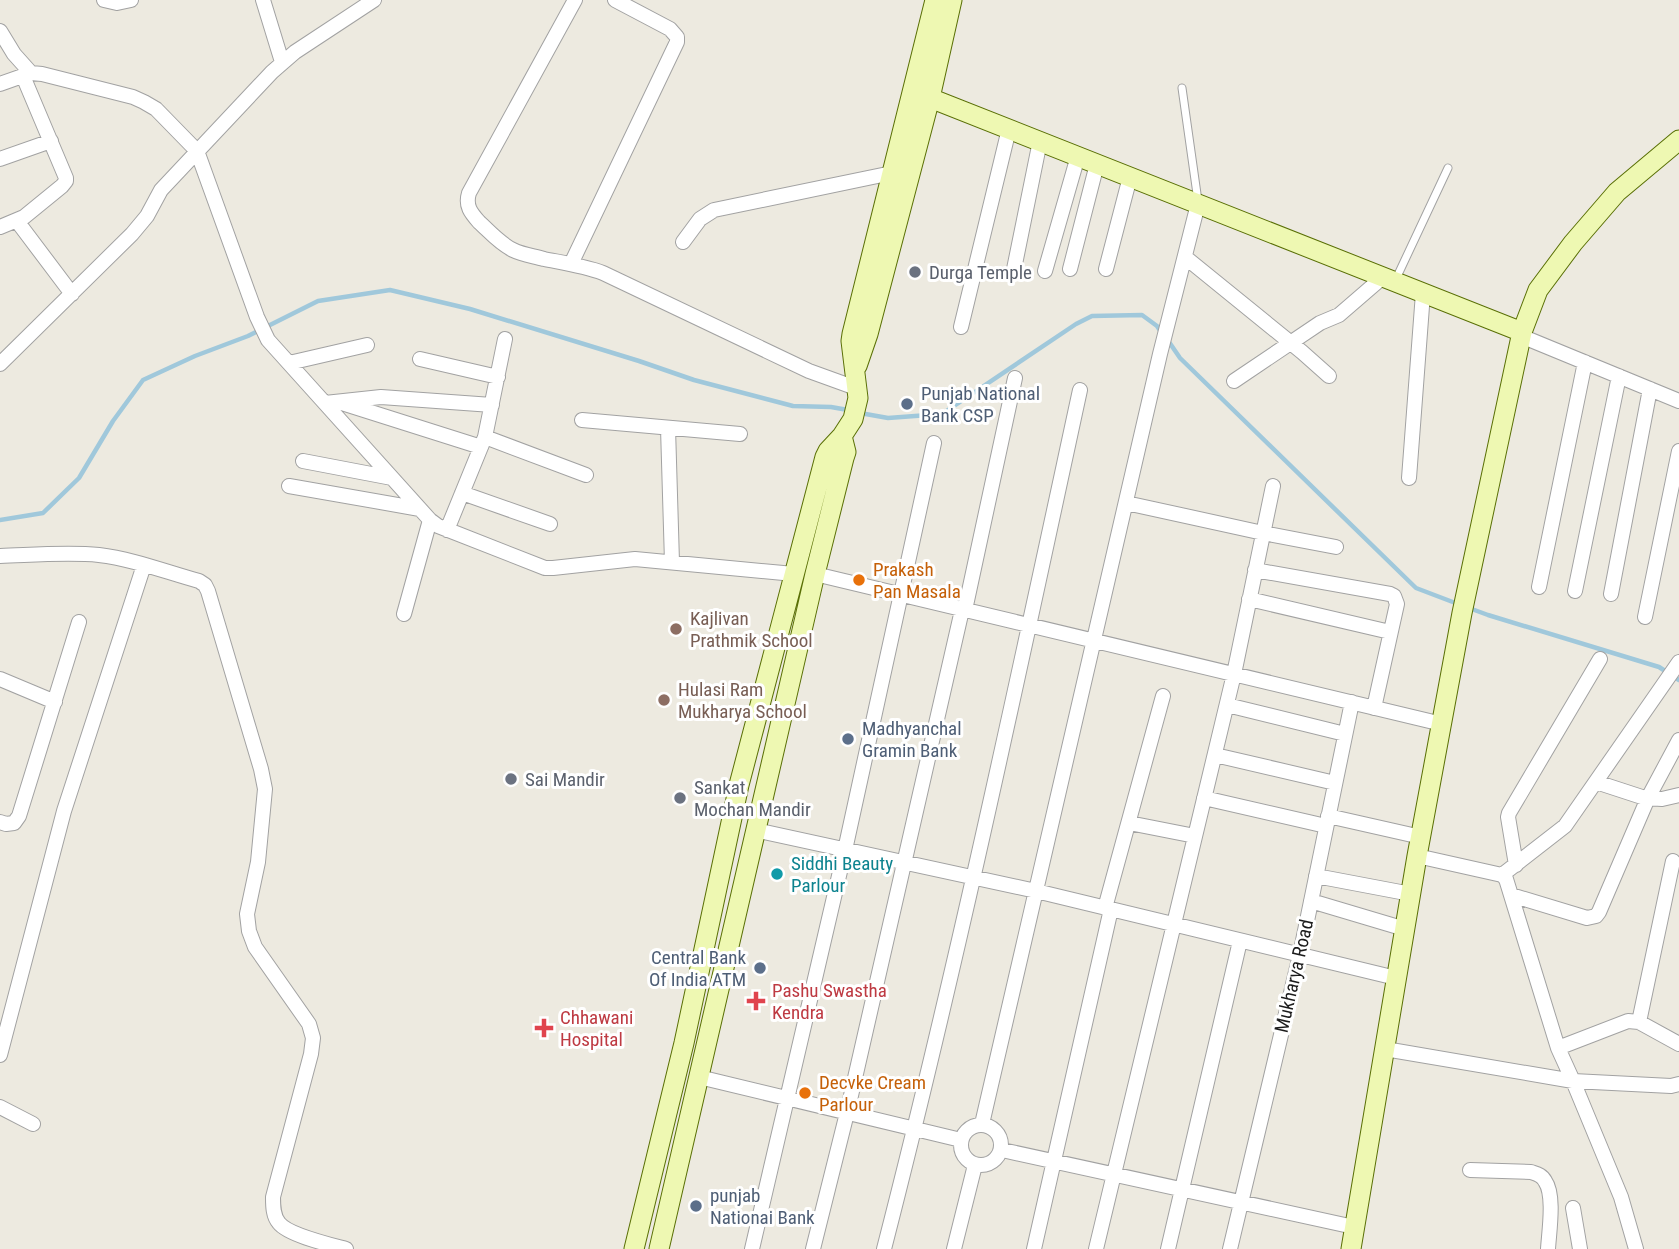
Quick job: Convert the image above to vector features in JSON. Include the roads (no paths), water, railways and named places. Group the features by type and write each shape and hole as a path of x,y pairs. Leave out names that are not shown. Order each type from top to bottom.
{"main road":[{"path":"856,387 851,341 935,0"},
{"path":"634,1249 684,1043 739,785 825,457 853,419 856,387 868,334 930,98 952,0"},
{"path":"930,98 1522,334"},
{"path":"1351,1249 1396,978 1464,604 1522,334 1538,290 1573,243 1617,192 1679,140"},
{"path":"659,1249 815,574 846,452 842,436"}],"street":[{"path":"104,0 117,3 129,0"},
{"path":"263,0 282,62"},
{"path":"0,364 132,234 161,190 282,62 374,0"},
{"path":"575,0 469,193 467,200 472,214 504,245 521,254 603,273 809,372 856,387"},
{"path":"571,264 677,42 677,37 670,29 615,0"},
{"path":"0,32 27,75 66,178 62,186 24,218 0,227"},
{"path":"0,85 27,75 42,74 120,94 156,109 197,151 257,317 268,340 331,402 392,478 425,514 447,530 545,568 635,558 794,574"},
{"path":"961,327 1009,129"},
{"path":"0,159 51,141"},
{"path":"1013,274 1040,141"},
{"path":"1045,271 1078,156"},
{"path":"1070,269 1097,164"},
{"path":"683,242 701,219 714,210 892,173"},
{"path":"1106,269 1130,177"},
{"path":"982,1125 1160,354 1198,204"},
{"path":"18,220 72,294"},
{"path":"1185,257 1329,376"},
{"path":"1234,381 1296,347 1320,323 1339,315 1389,279"},
{"path":"1409,478 1423,293"},
{"path":"1522,334 1679,401"},
{"path":"447,530 483,442 505,339"},
{"path":"289,363 367,345"},
{"path":"420,359 498,377"},
{"path":"1539,587 1585,362"},
{"path":"1575,591 1619,376"},
{"path":"813,1249 964,610 1015,378"},
{"path":"1611,594 1650,389"},
{"path":"884,1249 915,1129 1080,390"},
{"path":"331,402 381,397 492,405"},
{"path":"331,402 483,442 586,475"},
{"path":"582,420 740,434"},
{"path":"668,428 672,562"},
{"path":"752,1249 845,850 934,443"},
{"path":"1645,617 1675,492 1679,451"},
{"path":"303,461 392,478"},
{"path":"289,486 425,514"},
{"path":"1096,1249 1227,705 1273,486"},
{"path":"462,493 550,524"},
{"path":"1126,503 1263,534 1335,547"},
{"path":"404,614 425,514"},
{"path":"0,556 97,555 144,565 205,585 265,789 258,862 247,914 248,930 255,947 309,1024 313,1038 273,1197 273,1210 278,1222 288,1231 340,1248"},
{"path":"0,1055 3,1033 64,811 144,565"},
{"path":"1255,570 1390,594 1396,599 1374,708"},
{"path":"815,574 1442,724"},
{"path":"1249,599 1390,632"},
{"path":"0,822 14,823 19,816 79,622"},
{"path":"1516,865 1508,817 1511,807 1600,659"},
{"path":"1502,875 1565,826 1679,662"},
{"path":"0,680 55,702"},
{"path":"1034,1249 1108,909 1163,696"},
{"name":"Mukharya Road","path":"1230,1249 1300,955 1352,702"},
{"path":"1227,705 1345,734"},
{"path":"1511,894 1587,918 1596,916 1648,798 1679,740"},
{"path":"1215,755 1335,783"},
{"path":"1596,782 1648,798 1662,799 1679,795"},
{"path":"1204,798 1327,821 1419,847 1502,875 1506,879 1558,1048 1621,1197 1636,1249"},
{"path":"1129,823 1195,836"},
{"path":"755,830 1036,891 1396,978"},
{"path":"1639,1022 1673,861"},
{"path":"1316,876 1411,894"},
{"path":"1311,901 1405,929"},
{"path":"1168,1249 1240,941"},
{"path":"1558,1048 1628,1021 1639,1022 1679,1045"},
{"path":"1385,1049 1573,1081 1671,1086 1679,1084"},
{"path":"699,1077 961,1140"},
{"path":"0,1107 33,1124"},
{"path":"975,1125 989,1126 1000,1135 1002,1150 988,1165 975,1165 963,1154 961,1140 975,1125"},
{"path":"1002,1150 1354,1227"},
{"path":"954,1249 975,1165"},
{"path":"1471,1170 1539,1174 1550,1191 1548,1249"},
{"path":"1573,1208 1580,1249"}],"lane":[{"path":"1182,88 1198,204"},
{"path":"1389,279 1448,168"}],"waterway":[{"path":"0,520 43,513 79,478 113,421 143,380 248,336 318,301 390,290 470,309 694,380 793,406 848,410"},
{"path":"860,413 888,418 942,414 1092,316 1142,315 1161,332"},
{"path":"1167,339 1180,358 1416,588 1458,604"},
{"path":"1469,608 1659,667 1679,680"}],"place":[{"name":"Durga Temple","path":"915,272"},
{"name":"Punjab National Bank CSP","path":"907,404"},
{"name":"Prakash Pan Masala","path":"859,580"},
{"name":"Kajlivan Prathmik School","path":"676,629"},
{"name":"Hulasi Ram Mukharya School","path":"664,700"},
{"name":"Madhyanchal Gramin Bank","path":"848,739"},
{"name":"Sai Mandir","path":"511,779"},
{"name":"Sankat Mochan Mandir","path":"680,798"},
{"name":"Siddhi Beauty Parlour","path":"777,874"},
{"name":"Central Bank Of India ATM","path":"760,968"},
{"name":"Pashu Swastha Kendra","path":"756,1001"},
{"name":"Chhawani Hospital","path":"544,1028"},
{"name":"Decvke Cream Parlour","path":"805,1093"},
{"name":"punjab Nationai Bank","path":"696,1206"}]}
